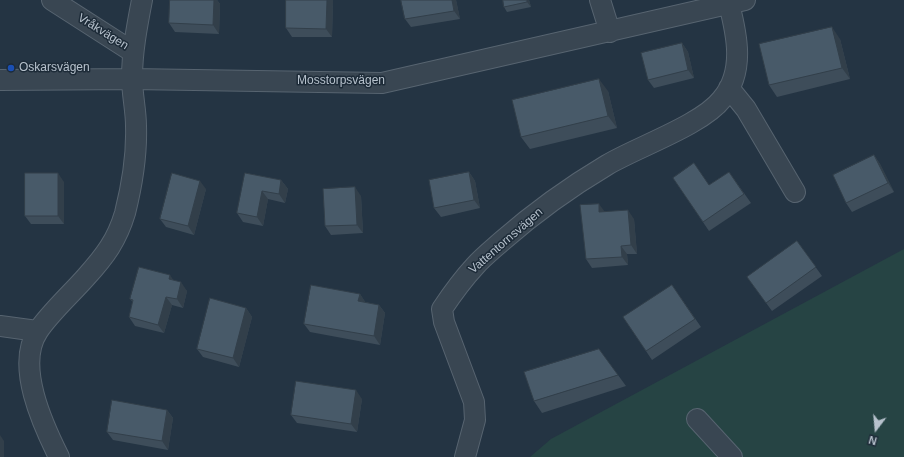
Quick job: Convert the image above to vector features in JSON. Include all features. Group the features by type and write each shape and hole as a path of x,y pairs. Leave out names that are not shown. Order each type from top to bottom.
{"street":[{"name":"Vråkvägen","path":"52,0 134,52"},
{"path":"59,457 35,398 29,374 30,349 37,331 108,253 118,234 134,171 136,127 132,79 134,52 142,0"},
{"path":"600,0 610,32"},
{"name":"Mosstorpsvägen","path":"0,80 132,79 382,83 737,2"},
{"name":"Vattentornsvägen","path":"465,457 475,420 474,402 444,322 442,309 462,281 477,264 531,216 607,165 701,117 723,99 729,88 737,64 737,2"},
{"path":"729,88 746,109 795,192"},
{"path":"0,326 37,331"},
{"path":"697,419 732,457"}],"green space":[{"path":"904,249 904,457 530,457 551,439"}],"building":[{"path":"170,0 214,0 213,25 169,23"},
{"path":"286,0 327,0 326,29 286,28"},
{"path":"401,0 452,0 454,11 405,19"},
{"path":"503,0 527,0 527,2 504,7"},
{"path":"832,27 842,68 769,85 759,44"},
{"path":"682,43 688,70 648,80 641,53"},
{"path":"599,79 608,116 521,137 512,100"},
{"path":"874,155 888,183 846,203 833,175"},
{"path":"694,163 709,185 729,172 744,194 703,222 673,178"},
{"path":"469,172 474,200 434,208 429,180"},
{"path":"25,173 58,173 58,216 25,216"},
{"path":"172,173 200,181 188,226 160,219"},
{"path":"245,173 281,180 279,194 262,191 257,217 237,213"},
{"path":"355,187 357,225 325,226 323,189"},
{"path":"599,204 599,212 628,210 631,245 621,246 622,257 586,259 580,205"},
{"path":"797,241 816,267 766,303 747,277"},
{"path":"139,267 170,275 169,279 181,282 177,299 166,297 158,325 129,317 133,300 130,299"},
{"path":"311,285 360,294 358,301 379,305 374,336 304,324"},
{"path":"672,285 695,319 646,351 623,317"},
{"path":"210,298 246,308 233,358 197,349"},
{"path":"599,349 618,375 534,401 524,372"},
{"path":"296,381 356,390 351,424 291,415"},
{"path":"112,400 167,410 162,441 107,432"}],"place":[{"name":"Oskarsvägen","path":"11,68"}]}
